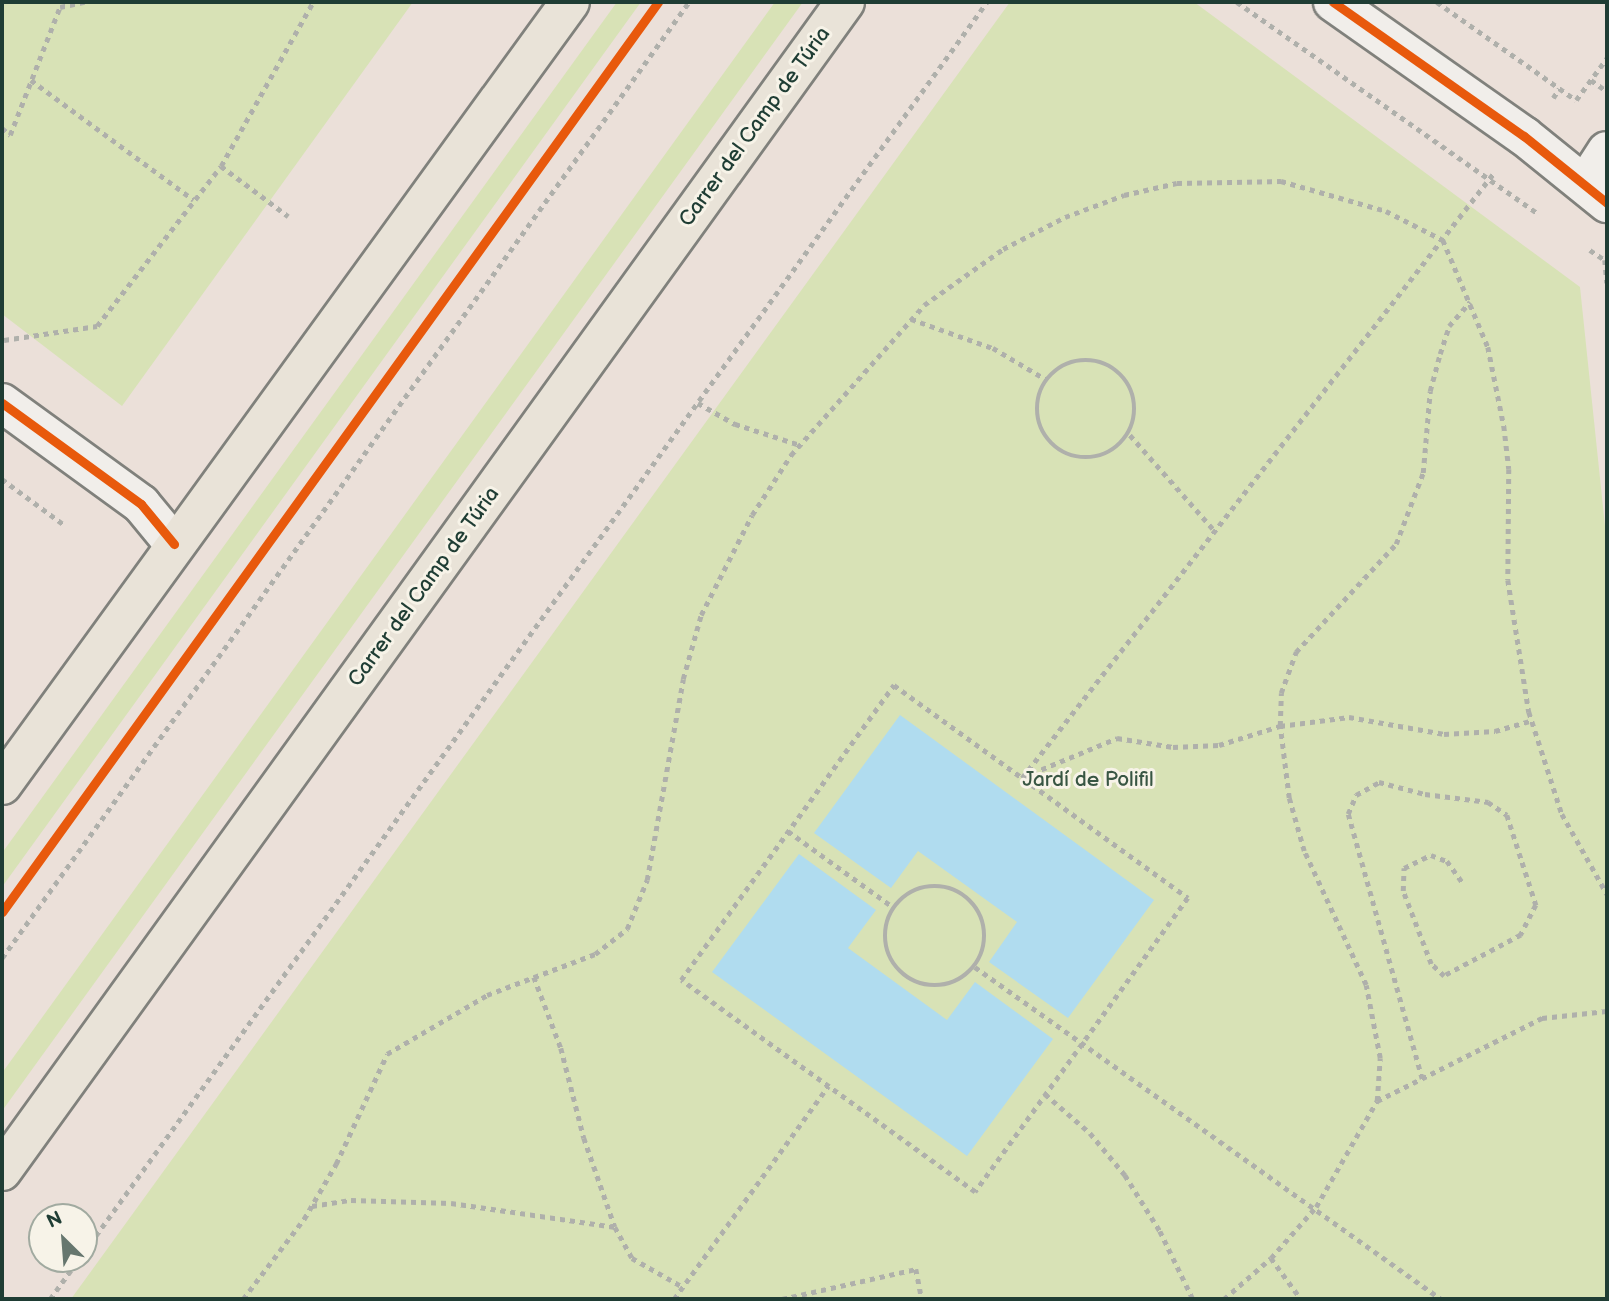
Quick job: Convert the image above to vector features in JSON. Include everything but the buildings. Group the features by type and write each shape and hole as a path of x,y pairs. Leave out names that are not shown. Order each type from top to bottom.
{"main road":[{"path":"2,785 174,544 570,2"},
{"name":"Carrer del Camp de Túria","path":"2,1171 845,2"}],"street":[{"path":"1332,2 1597,193 1607,151"},
{"path":"2,403 141,504 159,521 174,544"}],"path":[{"path":"2,128 10,135 60,7 85,2"},
{"path":"4,340 97,326 221,166 313,2"},
{"path":"2,958 689,2"},
{"path":"98,1233 987,2"},
{"path":"1237,2 1542,216"},
{"path":"1437,2 1576,100 1607,58"},
{"path":"31,80 194,200"},
{"path":"1591,80 1607,91"},
{"path":"221,166 288,216"},
{"path":"1022,778 1489,179"},
{"path":"243,1299 311,1206 336,1164 387,1054 486,995 576,963 615,942 638,911 657,830 683,679 701,615 752,515 800,445 910,318 1003,249 1065,216 1124,195 1177,183 1292,183 1386,211 1444,240 1488,347 1504,426 1509,469 1508,580 1532,721 1562,814 1607,894"},
{"path":"1584,246 1605,260 1607,283"},
{"path":"1224,1299 1271,1258 1316,1208 1377,1101 1380,1058 1366,985 1304,851 1289,798 1280,726 1281,693 1296,652 1396,544 1423,472 1430,391 1440,354 1449,326 1470,302"},
{"path":"910,318 993,348 1047,380"},
{"path":"1083,360 1104,363 1122,376 1131,390 1135,408 1130,435 1110,452 1091,457 1056,448 1038,417 1038,399 1047,380 1063,365 1083,360"},
{"path":"698,402 735,424 800,445"},
{"path":"1130,435 1215,531"},
{"path":"2,480 63,524"},
{"path":"894,685 1022,778 1188,898 975,1192 681,980 894,685"},
{"path":"1022,778 1117,738 1173,747 1219,745 1280,726 1349,717 1444,734 1495,731 1532,721"},
{"path":"1422,1079 1348,814 1356,794 1379,782 1425,794 1488,802 1507,814 1536,905 1521,935 1444,976 1431,964 1403,891 1404,868 1431,855 1447,861 1462,882"},
{"path":"788,831 893,907"},
{"path":"918,888 951,888 965,896 984,921 983,953 975,967 946,986 912,983 889,958 886,924 893,907 918,888"},
{"path":"975,967 1441,1299"},
{"path":"534,977 561,1048 584,1138 615,1227 632,1258 683,1287"},
{"path":"1377,1101 1542,1018 1607,1011"},
{"path":"674,1299 828,1086"},
{"path":"1045,1094 1090,1133 1125,1175 1160,1231 1193,1299"},
{"path":"311,1206 351,1199 451,1203 615,1227"},
{"path":"1271,1258 1301,1299"},
{"path":"782,1299 916,1269 922,1299"},
{"path":"50,1299 69,1273"}],"green space":[{"path":"2,2 413,2 122,406 2,314"},
{"path":"617,2 641,2 2,887 2,853"},
{"path":"775,2 803,2 2,1111 2,1073"},
{"name":"Jardí de Polifil","path":"1010,2 1194,2 1580,287 1607,545 1607,1299 71,1299 90,1273 98,1273 98,1262"}],"water":[{"path":"900,715 1154,900 1068,1018 989,962 1017,922 918,851 891,888 814,833"},
{"path":"799,854 876,910 848,948 947,1020 975,982 1053,1039 967,1156 712,972"}],"cycle path":[{"path":"2,912 658,2"},
{"path":"1333,2 1524,136 1607,203"},
{"path":"2,403 141,504 174,544"}]}
